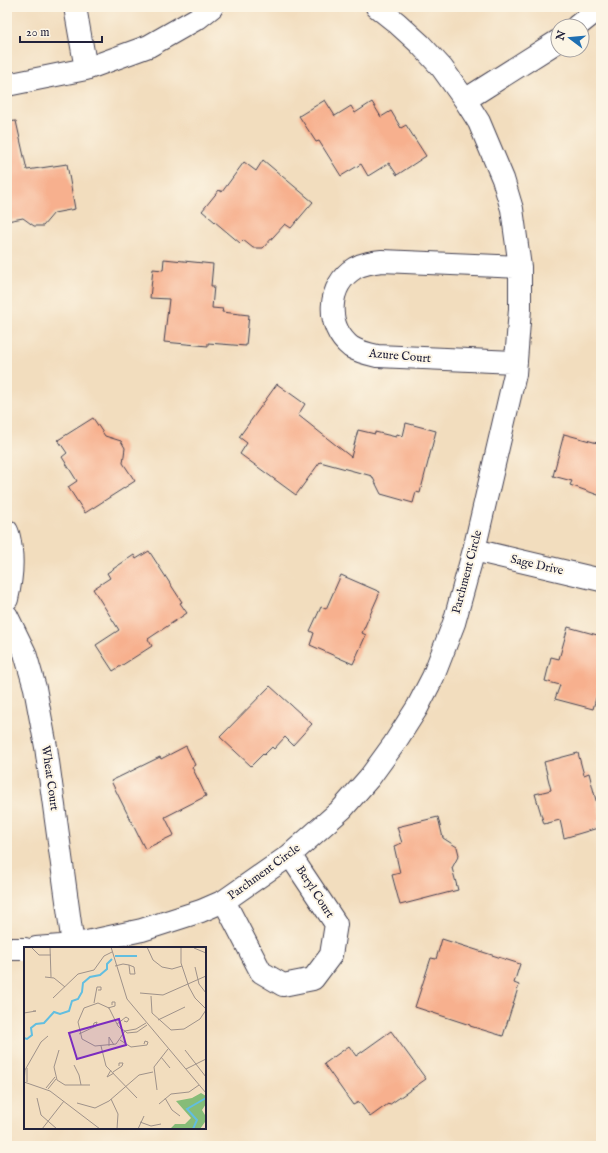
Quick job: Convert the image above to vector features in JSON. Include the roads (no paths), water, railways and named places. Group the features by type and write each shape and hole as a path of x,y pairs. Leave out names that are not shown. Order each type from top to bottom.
{"street":[{"path":"75,7 86,69"},
{"path":"7,85 86,69 149,46 198,18 212,7"},
{"name":"Parchment Circle","path":"48,947 73,945 142,930 201,911 224,901 290,855 342,809 370,777 394,744 417,708 433,677 454,623 474,550 515,374 520,309 520,267 512,209 503,179 479,122 442,68 420,44 377,7"},
{"path":"588,18 601,7"},
{"path":"465,100 550,46"},
{"name":"Azure Court","path":"516,362 377,356 364,353 352,347 342,338 332,313 333,300 338,286 345,275 356,267 369,262 382,261 520,267"},
{"path":"7,531 9,536 12,574 7,599"},
{"name":"Sage Drive","path":"474,550 601,580"},
{"name":"Wheat Court","path":"7,616 25,653 35,688 46,747 73,945"},
{"name":"Beryl Court","path":"224,901 261,972 283,985 313,979 331,956 336,924 290,855"},
{"path":"7,949 24,949"}]}
